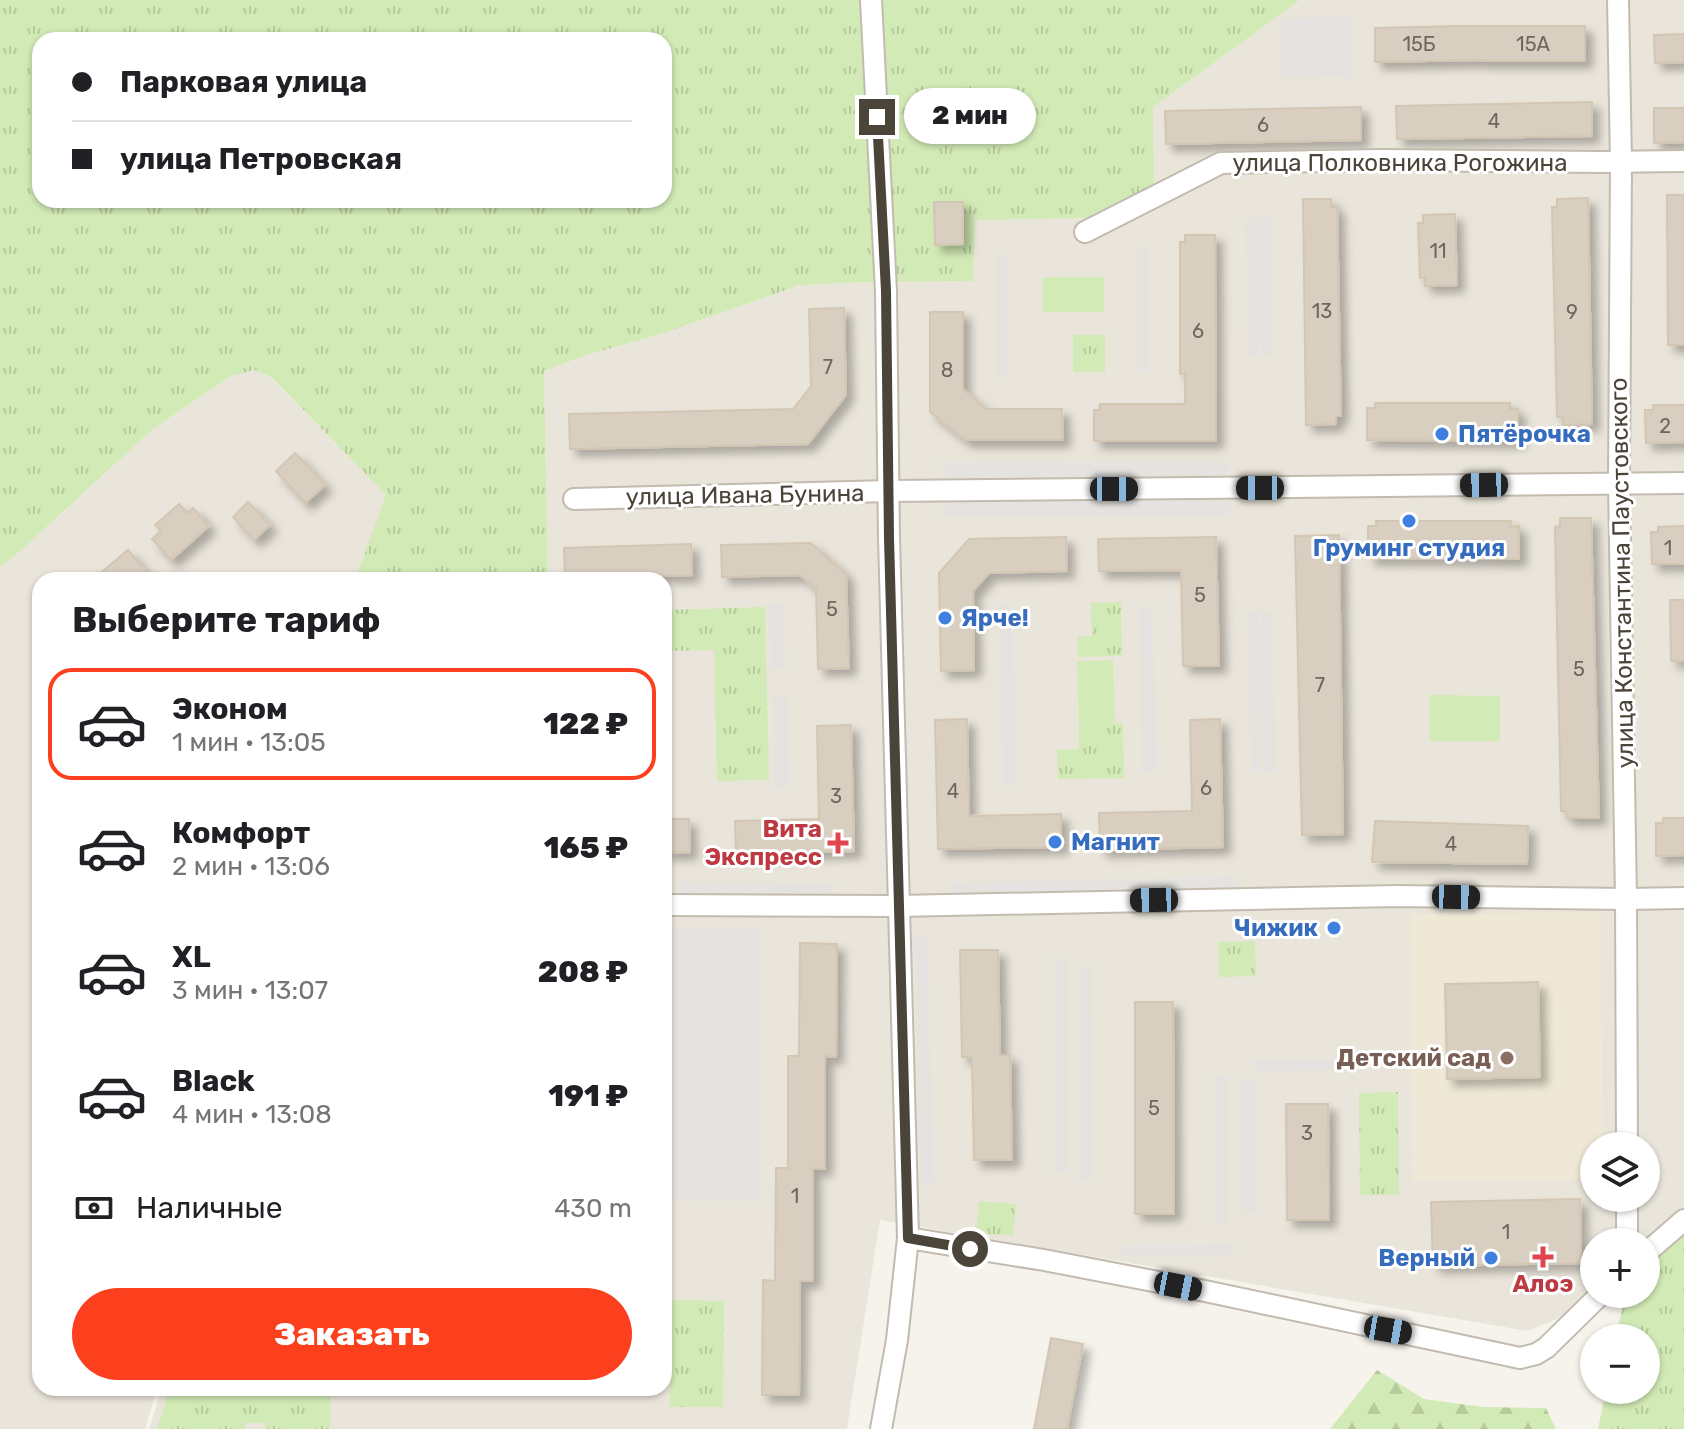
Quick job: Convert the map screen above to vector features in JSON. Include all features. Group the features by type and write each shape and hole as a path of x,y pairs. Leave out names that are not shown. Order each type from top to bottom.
{"street":[{"path":"871,0 886,291 889,538 908,1238 897,1340 881,1429"},
{"name":"улица Константина Паустовского","path":"1618,0 1621,162 1619,484 1627,1132"},
{"name":"улица Полковника Рогожина","path":"1085,232 1221,163 1684,161"},
{"name":"улица Ивана Бунина","path":"574,499 889,491 1684,483"},
{"path":"672,905 898,906 1397,896 1684,898"},
{"path":"1660,1241 1684,1220"},
{"path":"908,1238 1205,1291 1514,1357 1530,1357 1546,1348 1587,1308"}],"shaded area":[{"path":"1300,0 1684,0 1684,1224 1660,1235 1660,1228 1580,1228 1580,1304 1557,1319 1527,1331 880,1220 847,1429 149,1429 159,1396 672,1396 672,572 548,572 544,371 800,285 973,281 974,219 1090,218 1153,107"},
{"path":"1350,17 1351,77 1282,78 1280,18"},
{"path":"1256,217 1259,355 1248,355 1245,218"},
{"path":"1258,217 1270,217 1273,355 1261,355"},
{"path":"1137,247 1149,247 1149,371 1137,371"},
{"path":"996,254 1008,254 1008,377 997,377"},
{"path":"254,370 270,377 387,496 358,572 32,572 32,1396 155,1396 145,1429 0,1429 0,567 153,429 231,376"},
{"path":"942,462 1229,462 1229,480 942,480"},
{"path":"943,497 1230,497 1230,515 943,515"},
{"path":"783,604 785,669 771,669 769,605"},
{"path":"999,604 1012,604 1017,785 1003,786"},
{"path":"1139,606 1153,606 1157,772 1142,773"},
{"path":"1259,612 1262,771 1251,772 1247,613"},
{"path":"1261,612 1272,612 1276,771 1264,772"},
{"path":"773,696 787,696 789,788 775,789"},
{"path":"1236,877 1236,891 951,897 951,883"},
{"path":"680,882 834,883 834,896 680,895"},
{"name":"Детский сад","path":"1600,913 1603,1132 1580,1132 1580,1179 1413,1181 1411,914"},
{"path":"672,928 760,929 758,1201 672,1200"},
{"path":"927,936 934,1183 921,1184 914,937"},
{"path":"1054,959 1067,959 1068,1172 1055,1172"},
{"path":"1079,967 1091,967 1092,1181 1079,1180"},
{"path":"1339,1059 1339,1070 1254,1071 1254,1060"},
{"path":"1214,1075 1227,1075 1227,1224 1215,1223"},
{"path":"1242,1078 1255,1078 1255,1213 1242,1212"},
{"path":"1234,1245 1234,1256 1122,1257 1122,1246"}],"green space":[{"path":"0,0 1300,0 1153,107 1154,184 1090,218 975,220 973,281 800,285 544,371 548,572 358,572 386,495 271,377 254,370 231,376 153,429 0,567"},
{"path":"1043,277 1104,277 1104,312 1043,312"},
{"path":"1073,335 1105,335 1105,372 1073,372"},
{"path":"1121,602 1122,656 1078,657 1078,637 1092,636 1091,603"},
{"path":"765,607 769,780 717,781 714,650 672,651 672,610"},
{"path":"1113,660 1115,723 1079,724 1077,661"},
{"path":"1430,695 1500,696 1500,741 1430,741"},
{"path":"1123,723 1124,778 1058,779 1057,750 1079,749 1079,724"},
{"path":"1255,941 1256,976 1219,977 1218,942"},
{"path":"1398,1092 1399,1195 1360,1195 1359,1093"},
{"path":"979,1201 1016,1204 1013,1236 976,1233"},
{"path":"1684,1224 1684,1429 1598,1429 1603,1404 1660,1404 1660,1324 1619,1324 1622,1308 1660,1308 1660,1244"},
{"path":"672,1300 724,1301 723,1407 670,1407"},
{"path":"1377,1370 1424,1399 1483,1407 1546,1408 1556,1429 1330,1429"},
{"path":"167,1396 330,1396 329,1429 266,1429 265,1423 245,1423 245,1429 157,1429"}],"building":[{"path":"1585,26 1585,61 1375,62 1375,28"},
{"path":"1684,34 1684,62 1655,63 1654,35"},
{"path":"1592,102 1592,136 1397,139 1396,106"},
{"path":"1361,107 1361,140 1166,144 1165,111"},
{"path":"1654,108 1684,108 1684,142 1654,143"},
{"path":"1667,195 1684,195 1684,345 1668,345"},
{"path":"1588,198 1592,424 1563,425 1563,417 1557,417 1552,207 1557,207 1557,199"},
{"path":"1303,199 1331,199 1331,207 1337,207 1341,416 1336,416 1336,424 1306,425"},
{"path":"934,202 963,202 963,244 935,245"},
{"path":"1455,214 1457,285 1425,286 1425,278 1420,278 1418,223 1423,223 1423,215"},
{"path":"1185,235 1215,235 1216,441 1094,441 1094,410 1099,410 1100,404 1185,404 1185,374 1180,374 1180,242 1185,242"},
{"path":"844,308 846,395 808,444 570,449 569,414 793,409 811,386 809,309"},
{"path":"930,312 963,312 963,389 986,409 1062,409 1063,440 965,440 930,412"},
{"path":"1375,403 1510,403 1510,409 1518,409 1518,441 1367,440 1367,408 1375,408"},
{"path":"1653,405 1684,405 1684,442 1646,443 1645,410 1653,410"},
{"path":"295,453 325,485 305,503 276,471"},
{"path":"248,502 270,525 254,540 233,517"},
{"path":"179,504 187,513 193,508 209,526 171,560 152,539 161,531 155,525"},
{"path":"1560,518 1591,518 1599,818 1567,818 1566,811 1561,811 1555,527 1560,526"},
{"path":"1376,521 1511,521 1510,527 1519,526 1519,559 1368,558 1368,526 1376,526"},
{"path":"1684,526 1684,564 1652,564 1651,532 1658,532 1658,527"},
{"path":"1339,535 1343,834 1302,835 1295,536"},
{"path":"1066,537 1067,571 989,573 973,591 974,670 941,671 939,573 969,539"},
{"path":"1216,537 1219,666 1183,666 1181,570 1099,571 1098,539"},
{"path":"811,543 846,574 849,668 818,669 816,589 800,575 722,577 721,545"},
{"path":"691,544 692,575 672,575 672,572 565,572 564,548"},
{"path":"128,550 146,572 102,572"},
{"path":"1670,600 1684,600 1684,661 1671,661"},
{"path":"967,719 969,816 1061,814 1061,847 938,849 935,720"},
{"path":"1220,719 1223,847 1100,850 1099,813 1192,811 1190,720"},
{"path":"851,725 854,851 736,854 735,821 819,819 817,726"},
{"path":"1663,818 1684,818 1684,855 1656,856 1656,823 1663,823"},
{"path":"672,819 689,819 690,852 672,853"},
{"path":"1375,821 1528,826 1527,864 1372,862"},
{"path":"800,943 837,944 836,1057 825,1056 825,1169 813,1168 813,1281 800,1281 799,1395 762,1395 763,1280 775,1281 776,1168 788,1168 788,1056 799,1056"},
{"path":"960,950 998,950 1000,1055 1010,1055 1012,1160 974,1160 972,1057 962,1057"},
{"path":"1538,982 1540,1077 1447,1079 1445,984"},
{"path":"1135,1002 1173,1002 1174,1214 1135,1214"},
{"path":"1286,1104 1328,1104 1329,1220 1287,1220"},
{"path":"1580,1199 1580,1263 1433,1266 1431,1202"},
{"path":"1051,1338 1083,1344 1067,1429 1034,1429"}],"place":[{"name":"Пятёрочка","path":"1442,434"},
{"name":"Груминг студия","path":"1409,521"},
{"name":"Ярче!","path":"945,618"},
{"name":"Магнит","path":"1055,842"},
{"name":"Вита Экспресс","path":"838,843"},
{"name":"Чижик","path":"1334,928"},
{"name":"Детский сад","path":"1507,1058"},
{"name":"Алоэ","path":"1543,1257"},
{"name":"Верный","path":"1491,1258"}],"route":[{"path":"877,117 886,291 889,538 908,1238 970,1249"}]}
